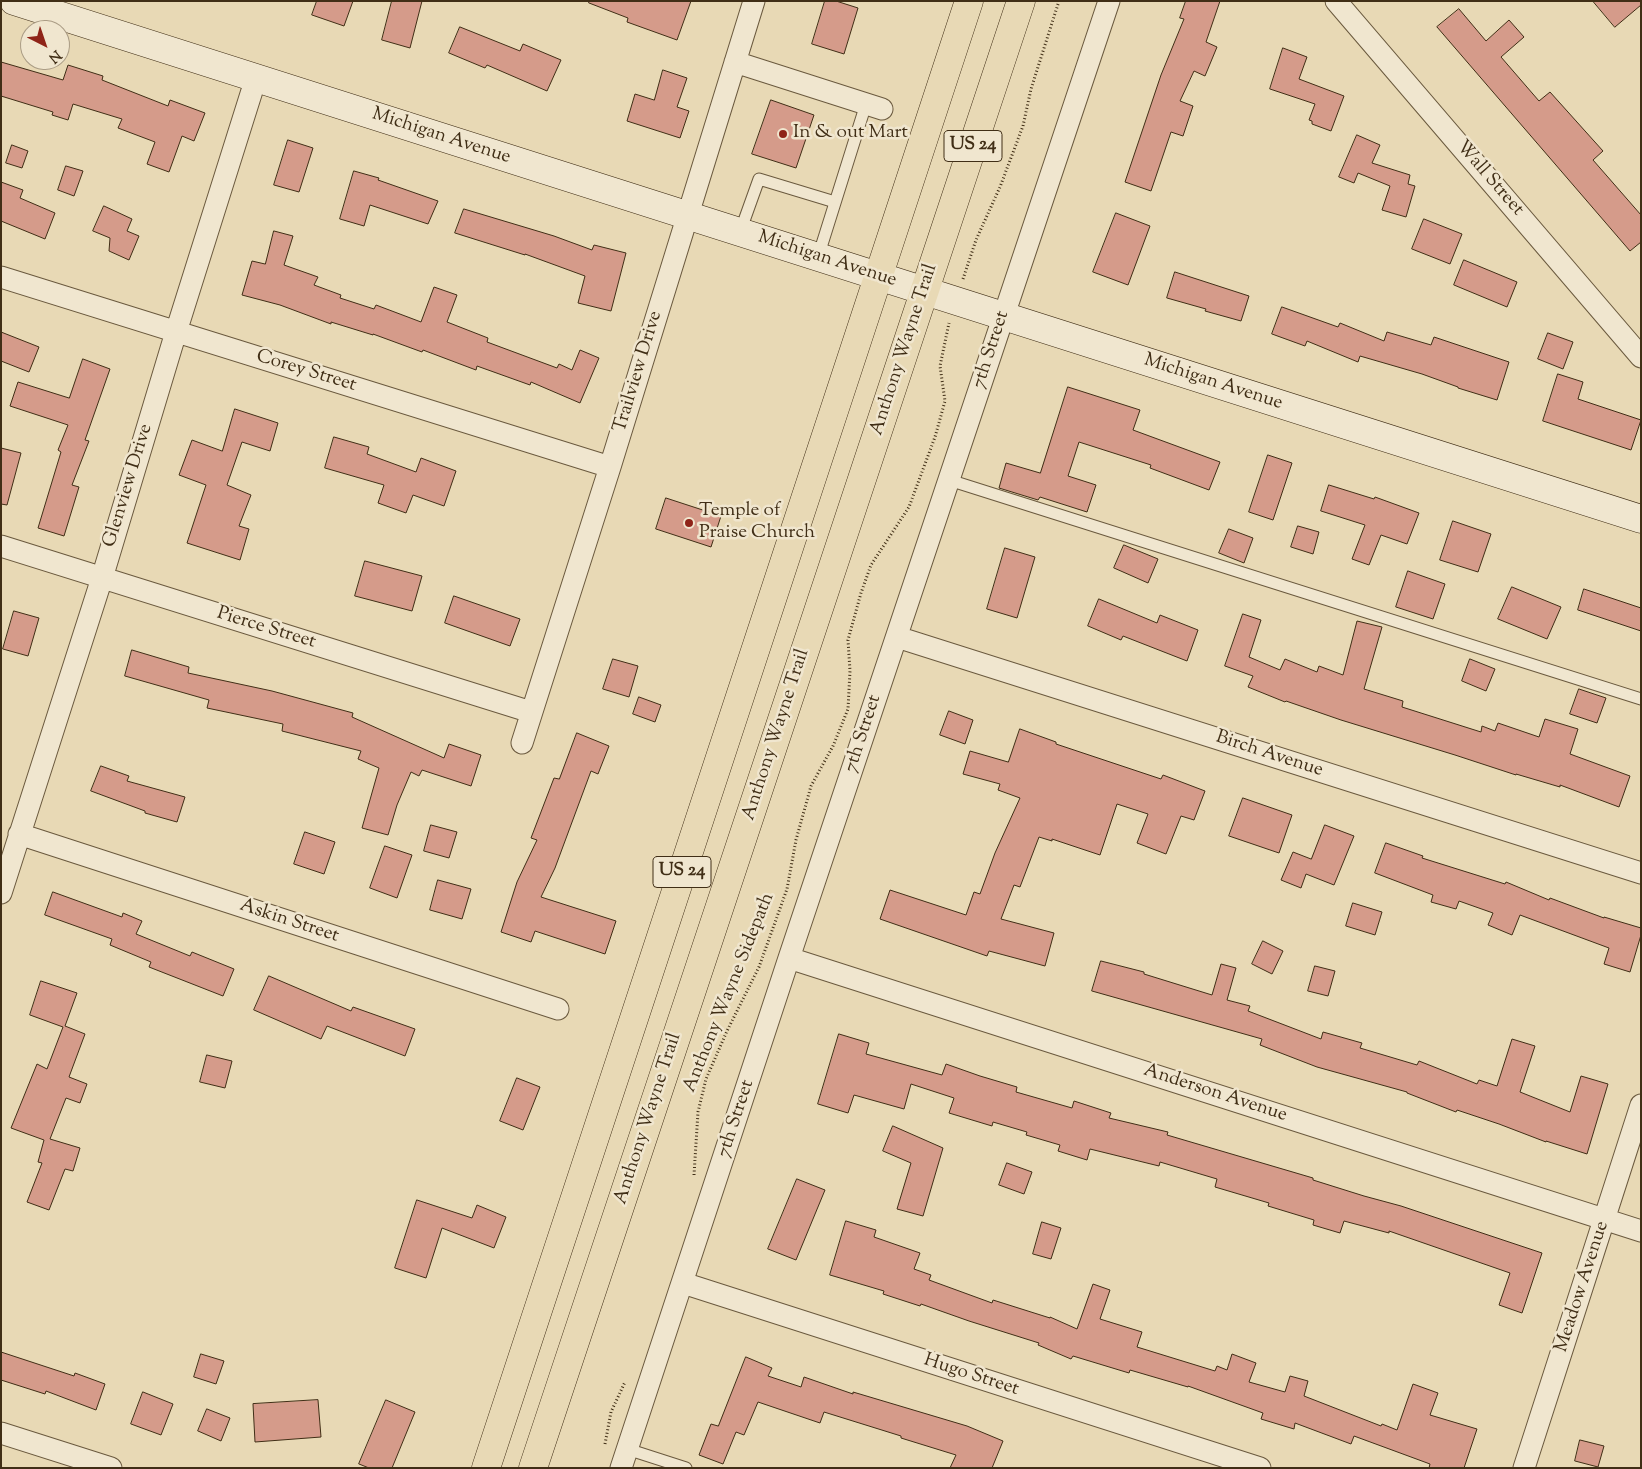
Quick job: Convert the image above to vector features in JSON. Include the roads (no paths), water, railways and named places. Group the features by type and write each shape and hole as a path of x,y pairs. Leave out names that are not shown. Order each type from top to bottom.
{"highway":[{"name":"US 24","path":"486,1468 969,1"},
{"name":"Anthony Wayne Trail","path":"533,1468 1020,1"}],"street":[{"name":"Michigan Avenue","path":"14,1 1641,519"},
{"name":"Trailview Drive","path":"522,743 610,467 754,1"},
{"name":"7th Street","path":"624,1458 1108,1"},
{"name":"Wall Street","path":"1336,1 1641,356"},
{"path":"735,62 874,106"},
{"name":"Glenview Drive","path":"1,893 7,853 19,834 102,578 176,332 256,78"},
{"name":"Corey Street","path":"1,277 610,467"},
{"name":"Pierce Street","path":"1,546 531,712"},
{"name":"Birch Avenue","path":"896,637 1641,873"},
{"name":"Askin Street","path":"19,834 558,1009"},
{"name":"Anderson Avenue","path":"789,958 1641,1230"},
{"name":"Meadow Avenue","path":"1524,1468 1641,1105"},
{"name":"Hugo Street","path":"683,1283 1260,1468"},
{"path":"1,1433 111,1468"}],"lane":[{"path":"818,257 835,202 874,106"},
{"path":"740,232 759,179 835,202"},
{"path":"949,480 1641,699"},
{"path":"624,1458 686,1468"}],"place":[{"name":"In & out Mart","path":"783,134"},
{"name":"Temple of Praise Church","path":"689,523"}]}
